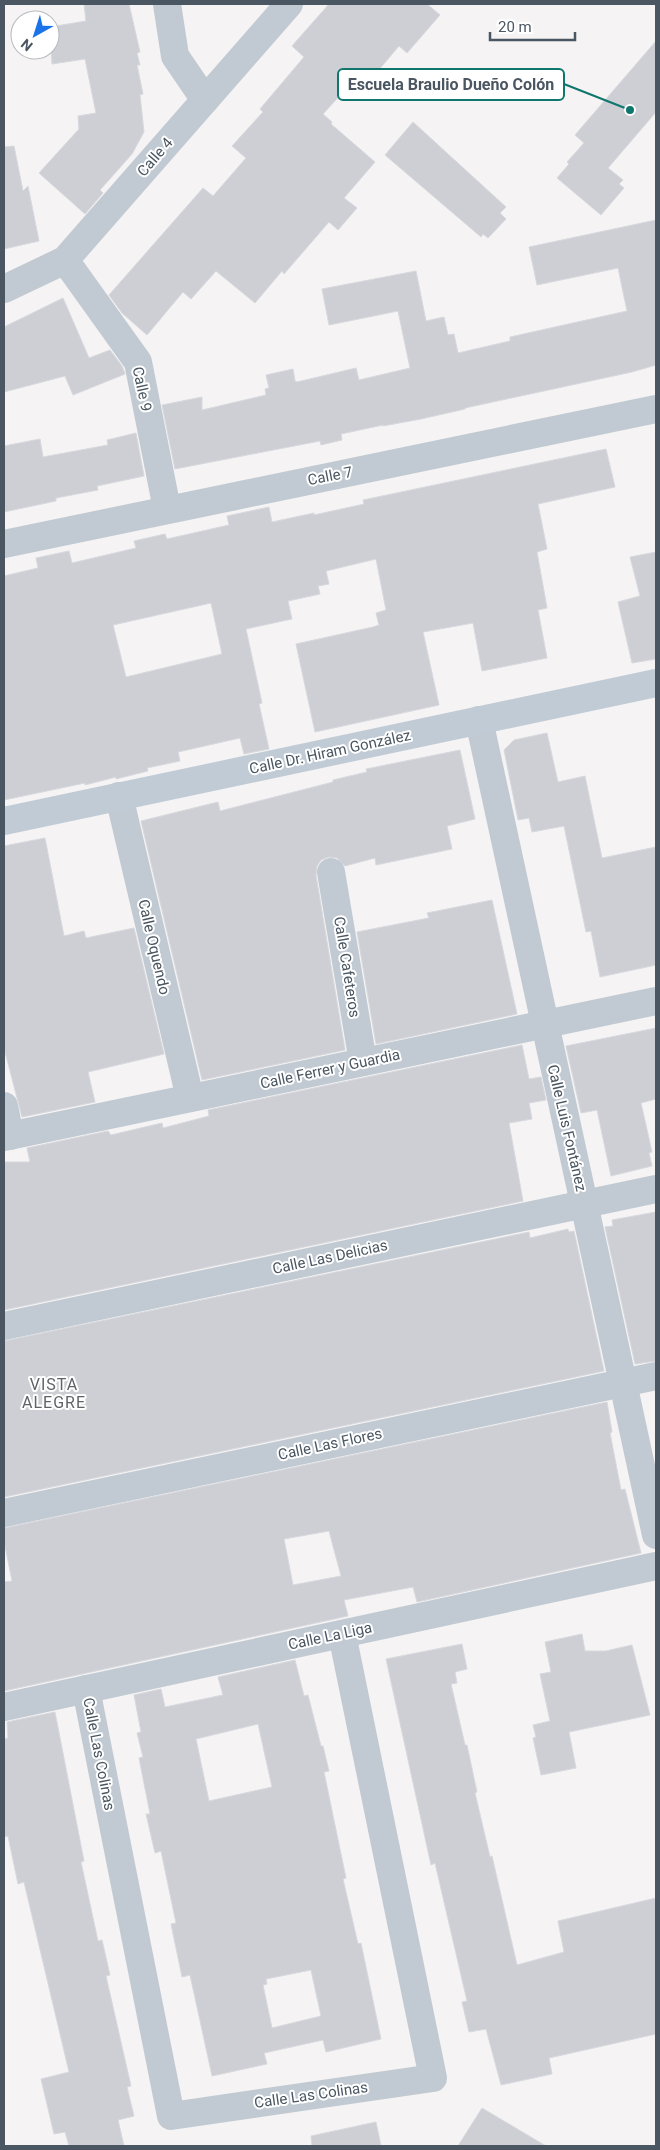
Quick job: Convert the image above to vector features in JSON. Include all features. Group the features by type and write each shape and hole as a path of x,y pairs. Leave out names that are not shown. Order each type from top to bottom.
{"street":[{"path":"167,4 175,56 205,100"},
{"name":"Calle 4","path":"4,289 65,260 289,4"},
{"name":"Calle 9","path":"65,260 138,362 166,509"},
{"name":"Calle 7","path":"4,544 656,409"},
{"name":"Calle Dr. Hiram González","path":"4,821 656,684"},
{"name":"Calle Luis Fontánez","path":"479,720 656,1535"},
{"name":"Calle Oquendo","path":"119,796 190,1098"},
{"name":"Calle Cafeteros","path":"331,872 363,1062"},
{"name":"Calle Ferrer y Guardia","path":"7,1137 656,1001"},
{"path":"4,1106 7,1137"},
{"name":"Calle Las Delicias","path":"4,1326 656,1189"},
{"name":"Calle Las Flores","path":"4,1513 656,1376"},
{"name":"Calle La Liga","path":"4,1707 656,1566"},
{"name":"Calle Las Colinas","path":"86,1689 171,2116 433,2078 342,1634"}],"building":[{"path":"84,4 129,4 140,52 137,53 140,65 137,65 143,94 140,95 144,132 132,154 100,190 103,193 85,214 39,173 79,129 78,116 96,113 85,59 52,64 52,60 60,60 60,25 86,21"},
{"path":"329,4 427,4 440,15 407,53 399,46 366,85 357,77 323,114 332,122 331,124 375,162 344,198 357,208 338,230 329,222 284,274 282,271 255,303 216,271 191,299 183,292 147,335 122,313 109,295 203,188 213,196 246,158 232,146 263,112 260,109 304,57 292,46"},
{"path":"656,41 656,112 608,168 623,180 619,184 624,188 601,215 557,178 569,164 567,162 584,143 575,135"},
{"path":"413,122 506,207 500,213 506,219 488,238 483,234 481,237 385,155"},
{"path":"14,146 23,191 28,186 39,241 4,249 4,147"},
{"path":"656,220 656,365 421,419 341,434 342,440 321,445 320,441 175,469 162,405 202,397 202,410 266,395 265,389 269,388 266,375 293,369 295,381 297,382 356,368 359,380 410,368 398,311 329,325 322,289 416,271 426,321 444,317 448,335 454,334 458,353 510,341 510,337 627,311 618,268 537,285 529,247"},
{"path":"63,298 89,358 110,350 122,366 125,374 73,395 65,376 4,392 4,327"},
{"path":"136,433 144,476 97,486 98,490 56,498 56,501 4,512 4,446 40,439 43,457 108,445 107,440"},
{"path":"606,449 615,487 538,504 547,549 537,552 547,608 538,610 547,658 482,671 473,623 423,632 439,705 315,732 296,644 379,625 376,613 386,610 376,559 326,571 329,584 318,586 320,594 288,601 292,619 246,629 262,703 259,704 269,749 244,754 240,738 178,752 180,761 147,768 148,771 116,779 116,777 85,785 85,783 4,800 4,576 38,568 36,558 69,551 72,563 136,548 134,541 165,534 167,539 229,525 227,516 269,507 272,522 364,504 363,500","holes":["211,603 222,654 126,677 113,625"]},
{"path":"656,552 656,659 632,663 618,602 640,596 630,557"},
{"path":"547,733 558,782 585,776 602,858 656,847 656,965 600,977 591,931 586,932 564,826 532,832 529,818 518,820 504,750 514,740"},
{"path":"460,750 475,819 447,826 452,849 376,865 375,858 345,866 337,858 329,857 321,860 317,866 316,875 345,1050 202,1080 141,821 218,802 220,811 333,782 333,780 367,772 366,769"},
{"path":"45,838 64,936 84,931 86,938 134,928 164,1054 88,1072 95,1102 22,1117 4,1048 4,846"},
{"path":"492,900 517,1014 376,1044 357,932 429,918 427,913"},
{"path":"656,1028 656,1099 641,1103 652,1152 649,1153 652,1166 611,1176 597,1110 581,1113 566,1046"},
{"path":"522,1045 529,1079 541,1077 546,1100 529,1103 532,1119 509,1123 523,1201 4,1310 4,1162 30,1162 27,1148 108,1131 111,1135 162,1123 163,1128 209,1116 208,1110"},
{"path":"656,1212 656,1361 635,1364 605,1227 613,1226 612,1220"},
{"path":"568,1229 569,1232 574,1231 604,1371 4,1497 4,1341 529,1232 530,1238"},
{"path":"607,1402 612,1432 610,1433 621,1490 625,1489 641,1553 417,1602 413,1587 344,1600 348,1616 4,1691 4,1582 12,1581 4,1541 4,1528","holes":["329,1531 341,1576 293,1585 284,1539"]},
{"path":"582,1634 585,1651 606,1651 632,1645 650,1715 569,1732 576,1768 541,1775 533,1738 536,1737 533,1725 550,1721 540,1674 551,1672 545,1642"},
{"path":"462,1644 467,1669 455,1672 457,1683 451,1684 465,1745 467,1745 477,1792 475,1793 490,1857 492,1856 517,1965 564,1952 558,1921 656,1898 656,2034 549,2058 552,2074 501,2085 486,2029 469,2032 462,2002 467,2001 435,1863 431,1865 386,1659"},
{"path":"295,1660 304,1696 308,1695 329,1771 324,1772 346,1878 343,1879 358,1944 361,1943 381,2039 326,2052 323,2040 264,2053 267,2064 212,2076 190,1975 182,1977 171,1924 176,1923 161,1851 155,1853 146,1814 150,1814 139,1758 143,1757 137,1733 141,1732 134,1695 161,1689 165,1707 223,1695 218,1677","holes":["258,1724 272,1787 209,1801 196,1739","311,1970 321,2016 272,2028 263,1985 267,1984 266,1979"]},
{"path":"55,1712 84,1861 81,1862 98,1941 102,1940 110,1975 106,1976 131,2086 127,2087 134,2116 118,2120 124,2146 69,2146 65,2132 54,2134 41,2079 69,2072 24,1882 18,1884 8,1836 4,1837 4,1739 8,1738 7,1722"},
{"path":"482,2108 546,2146 458,2146"},
{"path":"376,2122 381,2146 312,2146 311,2136"}],"place":[{"name":"Escuela Braulio Dueño Colón","path":"630,110"}],"district":[{"name":"VISTA ALEGRE","path":"54,1393"}]}
